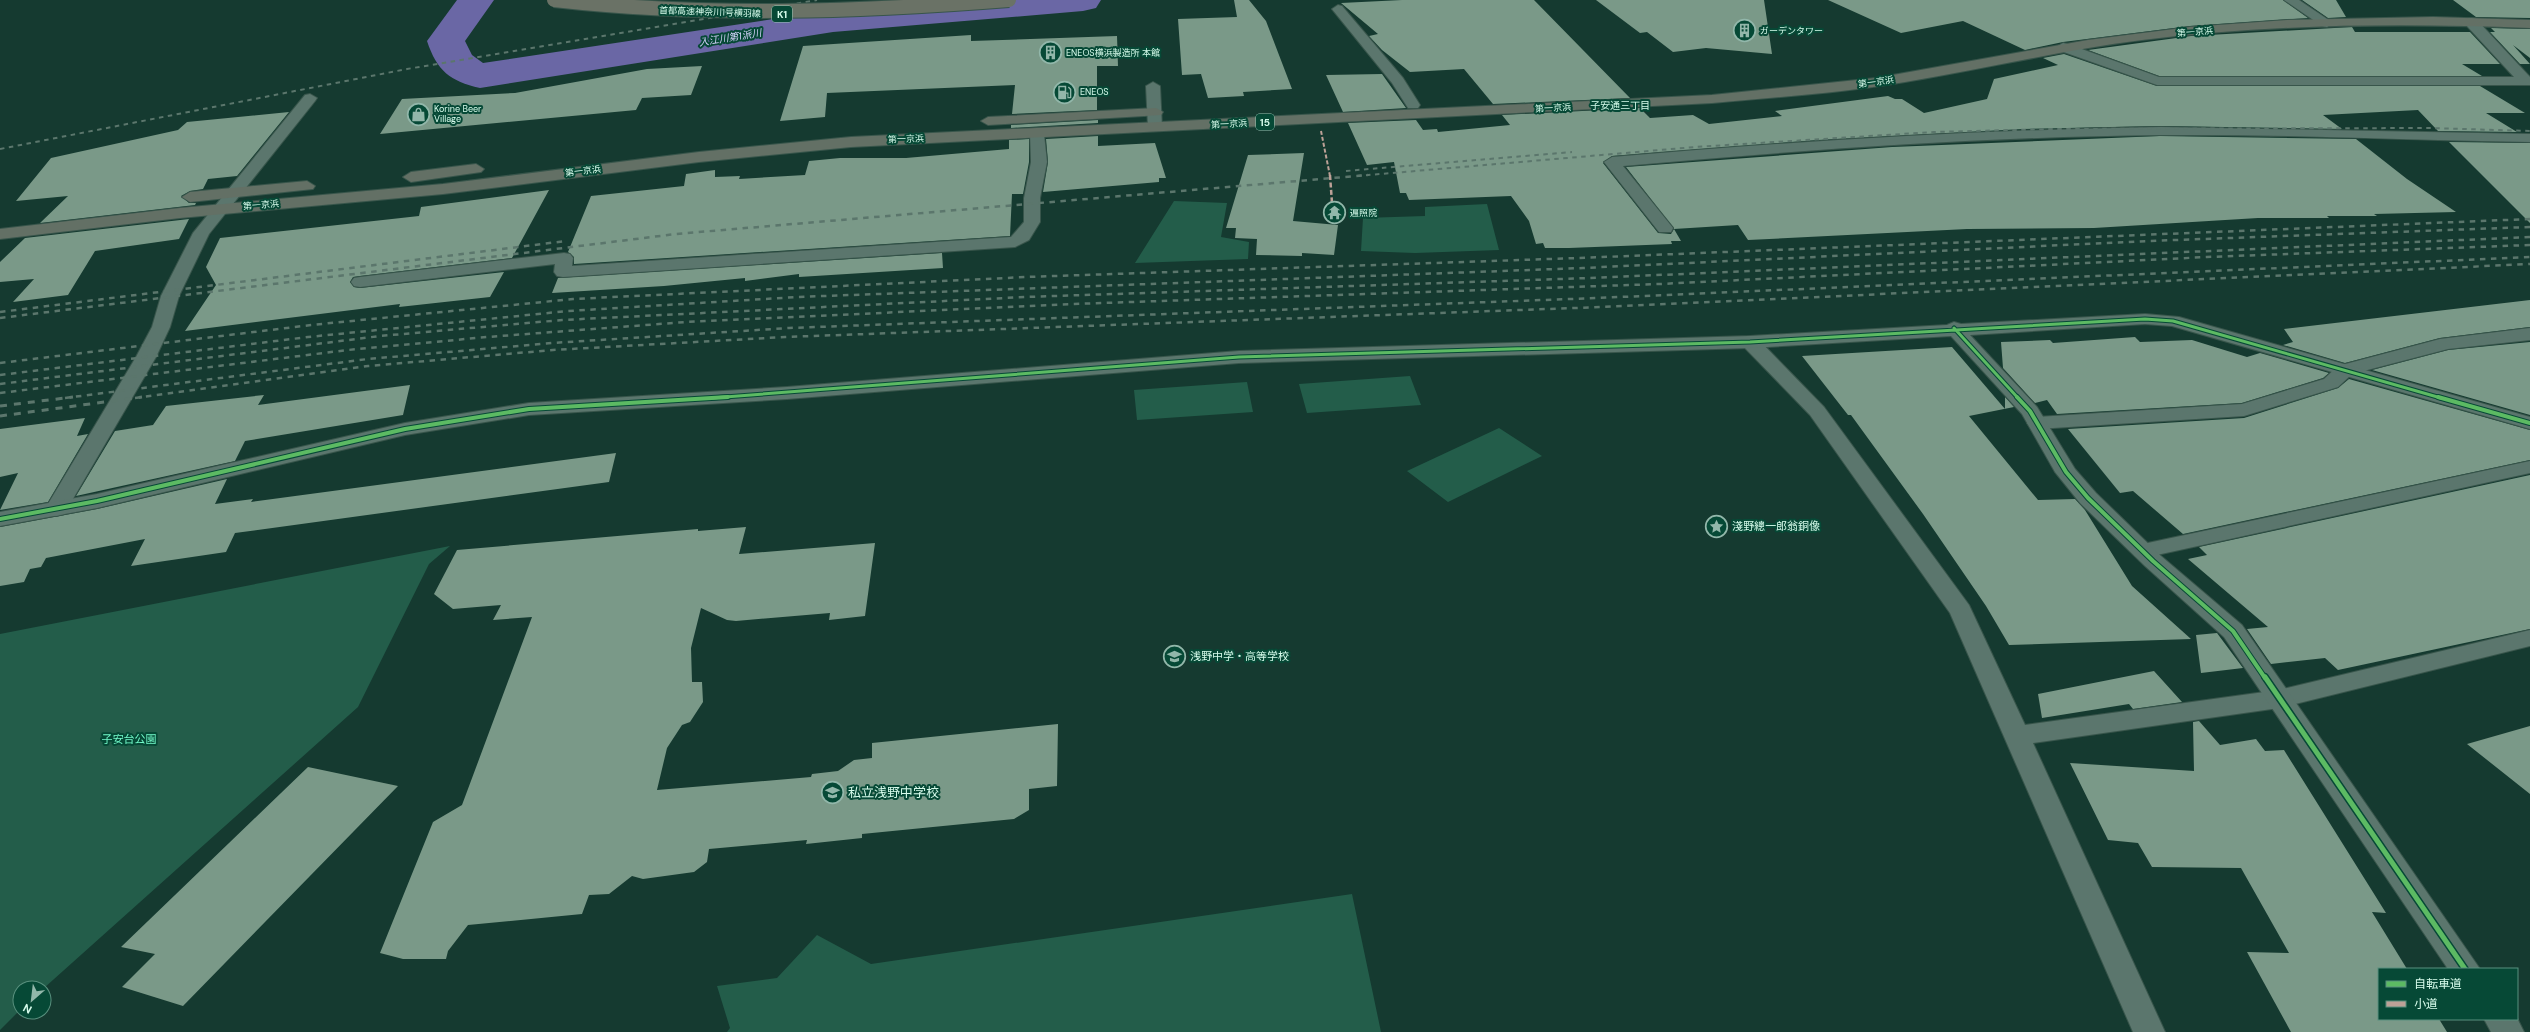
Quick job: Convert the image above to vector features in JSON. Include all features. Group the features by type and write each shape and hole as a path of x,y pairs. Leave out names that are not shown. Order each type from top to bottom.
{"highway":[{"name":"首都高速神奈川1号横羽線","path":"554,0 650,10 768,14 857,12 1009,0"},
{"name":"首都高速神奈川1号横羽線","path":"658,0 739,4 884,0"},
{"name":"第一京浜","path":"633,151 918,125 1154,112 1413,104 1769,84 1896,67 2042,39 2136,25 2311,13 2460,12 2530,15"},
{"name":"第一京浜","path":"0,234 222,209 443,189 699,157 843,142 1037,134 1712,99 1851,86 1916,76 2063,47 2144,36 2327,23 2471,22 2530,24"},
{"path":"395,178 494,167"},
{"name":"第一京浜","path":"175,199 319,185"}],"street":[{"path":"2290,0 2327,23"},
{"path":"1338,9 1398,81 1413,104"},
{"path":"2471,22 2527,80"},
{"path":"2063,47 2157,81 2527,80"},
{"path":"1153,86 1155,127"},
{"path":"56,509 161,327 170,296 201,233 236,192 310,98"},
{"path":"1665,228 1612,162 1920,140 2135,132 2238,131 2530,138"},
{"path":"360,282 564,258 563,272 1016,242 1023,236 1032,222 1032,198 1039,162 1037,134"},
{"path":"0,519 56,509 405,429 529,409 787,393 1239,357 1750,342 1954,328 2145,319 2174,321 2530,423"},
{"path":"1954,328 2030,411 2066,472 2088,498 2143,551 2233,631 2464,968"},
{"path":"2037,423 2244,410 2331,383 2345,370 2447,343 2530,334"},
{"path":"1750,342 1817,411 1961,611 2149,1032"},
{"path":"2143,551 2530,467"},
{"path":"2017,736 2279,699 2530,638"},
{"path":"2501,1020 2508,1032"}],"green space":[{"path":"1174,201 1227,203 1221,237 1249,242 1248,259 1135,263"},
{"path":"1487,204 1499,250 1415,253 1361,251 1363,218 1425,216 1425,207"},
{"path":"1410,376 1421,405 1307,413 1299,384"},
{"path":"1247,382 1253,412 1137,420 1134,390"},
{"path":"1499,428 1542,456 1448,502 1407,471"},
{"name":"子安台公園","path":"450,546 429,564 358,707 52,981 12,980 12,1018 0,1030 0,634"},
{"path":"1352,894 1381,1032 727,1032 730,1028 717,986 777,978 817,935 871,964"}],"building":[{"path":"1234,0 1249,0 1266,21 1292,89 1243,92 1244,96 1208,98 1201,74 1182,75 1178,19 1237,17"},
{"path":"1402,0 1534,0 1630,98 1493,104 1464,69 1410,72 1382,50 1369,36 1378,34 1341,3"},
{"path":"1596,0 1764,0 1772,54 1706,48 1673,52 1647,32 1640,33"},
{"path":"1828,0 2283,0 2308,18 2190,26 2063,42 2025,50 1963,21 1901,33"},
{"path":"2302,0 2336,0 2346,17 2328,18"},
{"path":"2453,0 2530,0 2530,18 2476,17"},
{"path":"2352,27 2355,32 2470,32 2500,64 2462,64 2482,76 2159,76 2088,50 2191,36"},
{"path":"2491,28 2530,29 2530,58 2513,45 2530,64 2520,64 2490,32 2495,32"},
{"path":"971,35 971,41 1117,36 1118,66 1097,66 1097,110 1012,114 1015,85 827,93 825,117 780,121 803,46"},
{"path":"2064,54 2157,86 2480,86 2525,113 2486,113 2517,132 2438,131 2418,110 2323,115 2342,129 2161,126 2023,129 1818,140 1612,156 1603,163 1658,233 1671,234 1674,229 1681,241 1671,241 1672,244 1569,248 1545,248 1543,243 1536,244 1529,221 1511,196 1409,200 1406,193 1400,193 1394,162 1367,165 1348,123 1416,120 1423,130 1437,129 1438,132 1510,125 1502,115 1640,108 1650,118 1693,115 1709,124 1782,116 1775,111 1888,96 1895,99 1902,99 1924,113 1987,99 1994,79 2058,65 2043,58"},
{"path":"702,66 691,95 642,98 636,110 380,134 402,99 515,93 647,69"},
{"path":"1382,74 1406,108 1343,112 1326,75"},
{"path":"289,112 237,176 208,179 203,189 190,191 181,196 189,203 196,203 195,205 40,223 68,196 16,201 51,158 178,130 187,122"},
{"path":"1098,120 1098,123 1011,128 1011,125"},
{"path":"1098,136 1098,146 1155,143 1166,178 1159,178 1159,182 1043,192 1048,162 1046,139"},
{"path":"2160,136 2356,139 2407,179 2456,212 2374,214 2377,216 2327,216 2329,218 2258,218 2094,228 1967,229 1748,240 1738,225 1674,229 1626,167 1892,147"},
{"path":"1029,139 1029,162 1023,194 1012,194 1010,236 574,264 574,257 568,252 591,196 684,186 686,174 715,170 715,177 740,176 739,179 805,175 809,161 840,158 906,158 1009,149 1009,140"},
{"path":"2449,142 2530,143 2530,223"},
{"path":"1304,153 1293,221 1338,225 1334,255 1302,253 1302,256 1256,255 1257,239 1235,238 1236,228 1226,228 1248,155"},
{"path":"549,190 512,258 353,277 350,282 354,287 360,288 504,272 490,297 399,307 400,304 185,331 216,285 206,267 220,238 419,216 421,207"},
{"path":"189,219 179,239 95,251 68,295 13,302 34,279 0,282 0,262 25,238"},
{"path":"942,253 943,268 799,277 799,274 745,281 745,278 664,286 552,293 558,278"},
{"path":"2530,300 2530,327 2440,338 2345,363 2283,345 2293,342 2284,329"},
{"path":"2135,337 2140,342 2192,340 2247,357 2260,353 2329,373 2323,378 2242,403 2057,414 2047,400 2035,403 2003,368 2001,342 2050,340 2053,343"},
{"path":"2530,342 2530,415 2372,370 2448,350"},
{"path":"1952,347 2005,409 1969,416 2038,500 2075,499 2085,510 2132,586 2191,639 2009,645 1986,606 1923,514 1851,415 1848,415 1802,356"},
{"path":"2349,379 2530,430 2530,460 2183,534 2133,491 2120,493 2068,429 2244,418 2338,388"},
{"path":"410,385 403,415 245,441 235,461 76,496 115,431 153,425 166,406 264,395 258,405"},
{"path":"2005,397 2014,407 2005,409"},
{"path":"85,418 77,436 88,434 48,502 0,510 18,473 0,477 0,429"},
{"path":"616,453 609,482 235,533 226,552 131,566 145,539 46,558 41,567 30,569 24,582 0,586 0,527 97,509 227,479 215,504 253,499 251,502"},
{"path":"2530,475 2530,629 2338,670 2325,658 2271,664 2247,629 2268,627 2188,559 2207,555 2199,547"},
{"path":"746,527 739,554 875,543 865,616 829,620 830,613 736,621 727,620 701,608 691,648 692,682 702,682 703,702 690,722 682,725 667,748 657,790 811,777 812,774 838,771 854,760 872,758 872,743 1058,724 1057,786 1029,789 1029,810 1014,819 862,834 862,838 806,844 807,840 709,849 707,862 694,872 643,879 632,876 609,894 589,895 582,914 468,925 448,951 446,959 403,959 380,953 433,822 462,805 532,617 493,620 501,605 453,609 434,594 457,550 698,529 698,531"},
{"path":"2217,633 2243,668 2201,673 2196,635"},
{"path":"2154,671 2182,702 2133,709 2129,704 2042,718 2038,694"},
{"path":"2199,721 2220,745 2256,739 2265,751 2284,750 2386,913 2372,912 2406,968 2378,968 2378,1020 2440,1020 2447,1032 2291,1032 2247,952 2289,953 2241,868 2152,867 2138,843 2108,840 2070,763 2194,771 2193,722"},
{"path":"2530,726 2530,794 2467,744"},
{"path":"308,767 398,786 183,1006 122,987 155,954 121,947"}],"waterway":[{"name":"入江川第1派川","path":"476,0 446,41 451,53 462,68 480,76 833,21 1083,0"}],"railway":[{"path":"0,149 407,69 817,0"},
{"path":"1357,176 1695,147 1934,132 2051,129 2431,128 2530,131"},
{"path":"1346,171 1572,152"},
{"path":"0,318 676,234 1368,175"},
{"path":"0,363 311,325 573,299 1026,277 1579,258 2530,219"},
{"path":"0,375 308,337 568,311 797,297 1583,268 2148,241 2530,227"},
{"path":"0,384 380,336 562,320 1025,297 1590,278 2530,237"},
{"path":"0,312 566,241"},
{"path":"0,393 348,350 487,337 686,322 1072,304 1660,284 2207,257 2530,245"},
{"path":"68,398 368,359 552,343 789,328 1597,298 2530,257"},
{"path":"135,398 368,366 553,350 785,337 1602,307 2530,264"},
{"path":"68,398 73,397"},
{"path":"0,416 142,397"},
{"path":"0,406 68,398"}],"marked path":[{"path":"1321,131 1331,179 1333,217"}],"cycle path":[{"path":"0,519 97,501 405,429 529,409 787,393 1239,357 1750,342 2145,319 2173,321 2530,423"},
{"path":"1954,328 2030,411 2066,472 2088,498 2153,561 2233,631 2464,968"}],"place":[{"name":"ガーデンタワー","path":"1744,31"},
{"name":"ENEOS横浜製造所 本館","path":"1051,53"},
{"name":"ENEOS","path":"1065,92"},
{"name":"Korine Beer Village","path":"419,114"},
{"name":"遍照院","path":"1335,213"},
{"name":"淺野總一郎翁銅像","path":"1716,526"},
{"name":"浅野中学・高等学校","path":"1174,656"},
{"name":"私立浅野中学校","path":"832,792"}],"district":[{"name":"子安通三丁目","path":"1620,105"}]}
